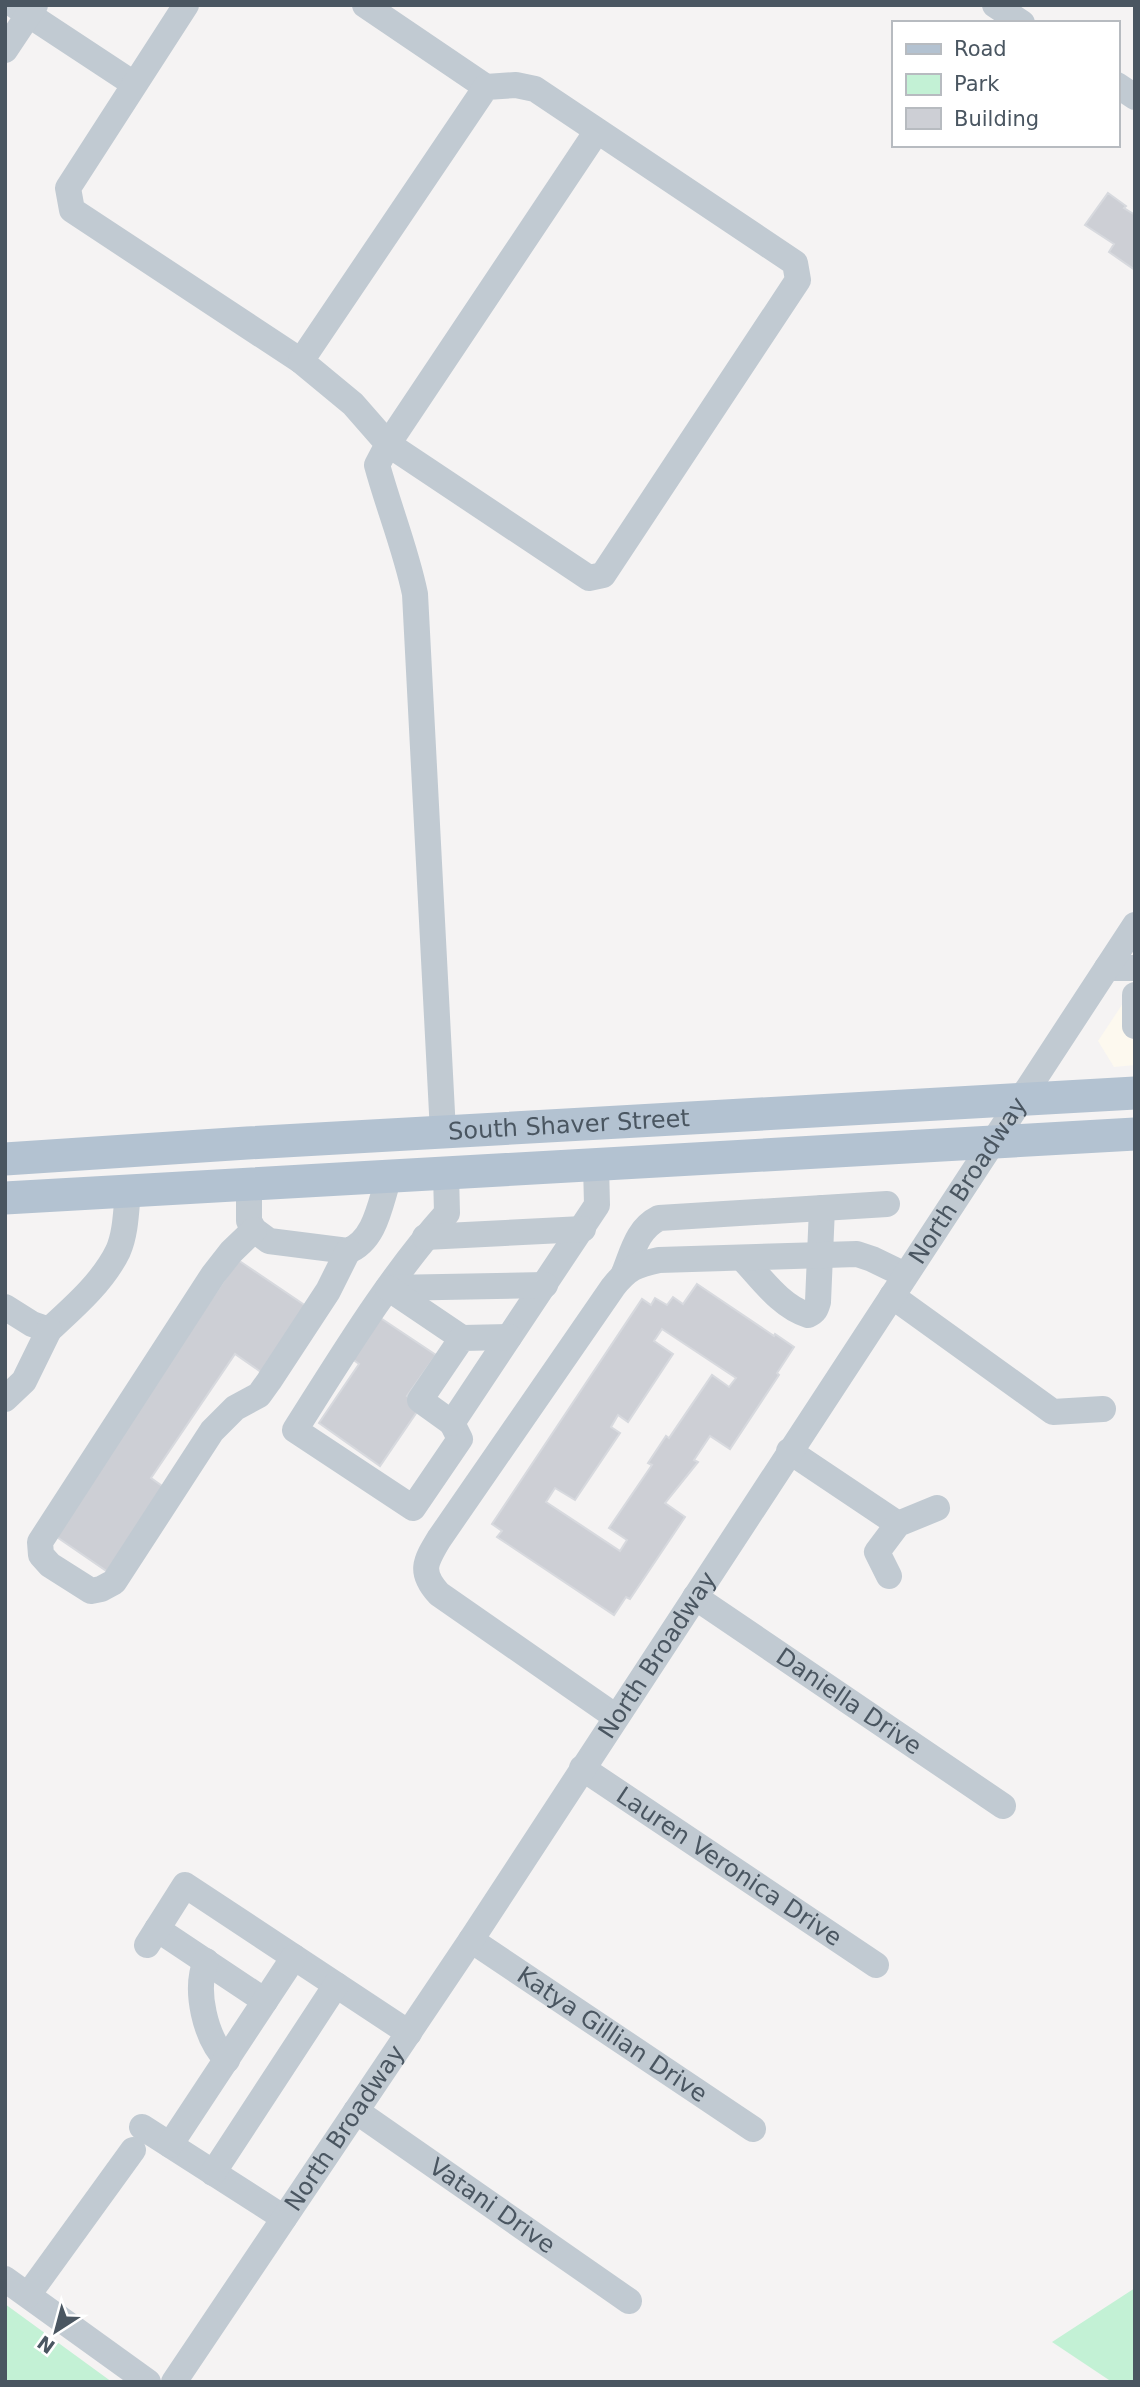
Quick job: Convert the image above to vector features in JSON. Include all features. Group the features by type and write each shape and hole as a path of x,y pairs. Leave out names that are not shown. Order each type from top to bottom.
{"main road":[{"name":"South Shaver Street","path":"5,1159 1135,1093"},
{"path":"443,1132 446,1174"},
{"name":"South Shaver Street","path":"5,1198 1135,1134"},
{"path":"247,1143 249,1184"}],"street":[{"path":"186,5 68,188 72,210 301,361 354,404 388,444 589,578 603,575 798,280 795,263 535,89 516,85 486,87 365,5"},
{"path":"995,5 1019,21"},
{"path":"5,50 26,9 134,84"},
{"path":"1119,86 1135,97"},
{"path":"301,361 486,87"},
{"path":"443,1132 415,594 407,557 377,466 388,444 597,131"},
{"name":"North Broadway","path":"174,2382 471,1940 1135,925"},
{"path":"1107,968 1135,968"},
{"path":"1135,995 1135,1026"},
{"path":"452,1423 597,1205 596,1165"},
{"path":"446,1174 447,1213 425,1237 388,1289 295,1430 413,1508 460,1439 452,1423 420,1400 462,1338"},
{"path":"249,1184 249,1221 254,1230 269,1241 348,1251 360,1247 373,1228 389,1177"},
{"path":"5,1399 24,1381 49,1330 106,1272 119,1249 128,1191"},
{"path":"616,1717 439,1594 427,1581 425,1569 429,1556 624,1273 646,1225 659,1218 887,1204"},
{"path":"742,1258 787,1304 808,1315 816,1310 822,1208"},
{"path":"425,1237 583,1229"},
{"path":"254,1230 231,1252 214,1275 40,1542 41,1555 50,1565 92,1591 114,1581 212,1431 235,1408 259,1395 328,1292 348,1251"},
{"path":"624,1273 638,1265 659,1260 857,1254 872,1259 898,1286 1053,1412 1103,1409"},
{"path":"388,1289 545,1285"},
{"path":"388,1289 462,1338 509,1337"},
{"path":"5,1307 32,1324 49,1330"},
{"path":"789,1451 898,1524"},
{"path":"889,1576 877,1552 898,1524 937,1508"},
{"name":"Daniella Drive","path":"695,1597 1003,1805"},
{"name":"Lauren Veronica Drive","path":"582,1768 876,1965"},
{"path":"265,2001 206,1961 152,1937 185,1885 409,2033"},
{"name":"Katya Gillian Drive","path":"471,1940 753,2129"},
{"path":"170,2146 294,1957"},
{"path":"206,1961 200,1975 200,1992 212,2042 227,2060"},
{"path":"213,2173 336,1985"},
{"name":"Vatani Drive","path":"356,2111 629,2301"},
{"path":"28,2295 137,2139 170,2146 284,2218"},
{"path":"5,2279 148,2382"}],"shaded area":[{"path":"1135,985 1135,1065 1114,1067 1098,1041"}],"green space":[{"path":"1135,2288 1135,2382 1112,2382 1052,2342"},
{"path":"5,2304 112,2382 5,2382"}],"building":[{"path":"1108,193 1135,215 1135,270 1109,252 1114,244 1085,225"},
{"path":"238,1260 306,1306 261,1372 235,1354 151,1478 165,1488 108,1572 51,1533"},
{"path":"697,1284 794,1347 777,1373 779,1375 730,1449 710,1436 694,1460 698,1462 665,1503 685,1517 630,1599 626,1597 614,1615 497,1537 502,1531 492,1524 642,1299 651,1305 655,1298 667,1305 673,1297 683,1304","holes":["662,1329 736,1378 729,1387 712,1375 669,1438 666,1436 648,1463 652,1465 609,1528 627,1540 620,1551 546,1502 555,1488 575,1500 620,1433 611,1427 618,1415 628,1422 673,1354 654,1341"]},
{"path":"379,1317 436,1355 407,1396 421,1406 380,1466 319,1423 359,1364 351,1358"}]}
